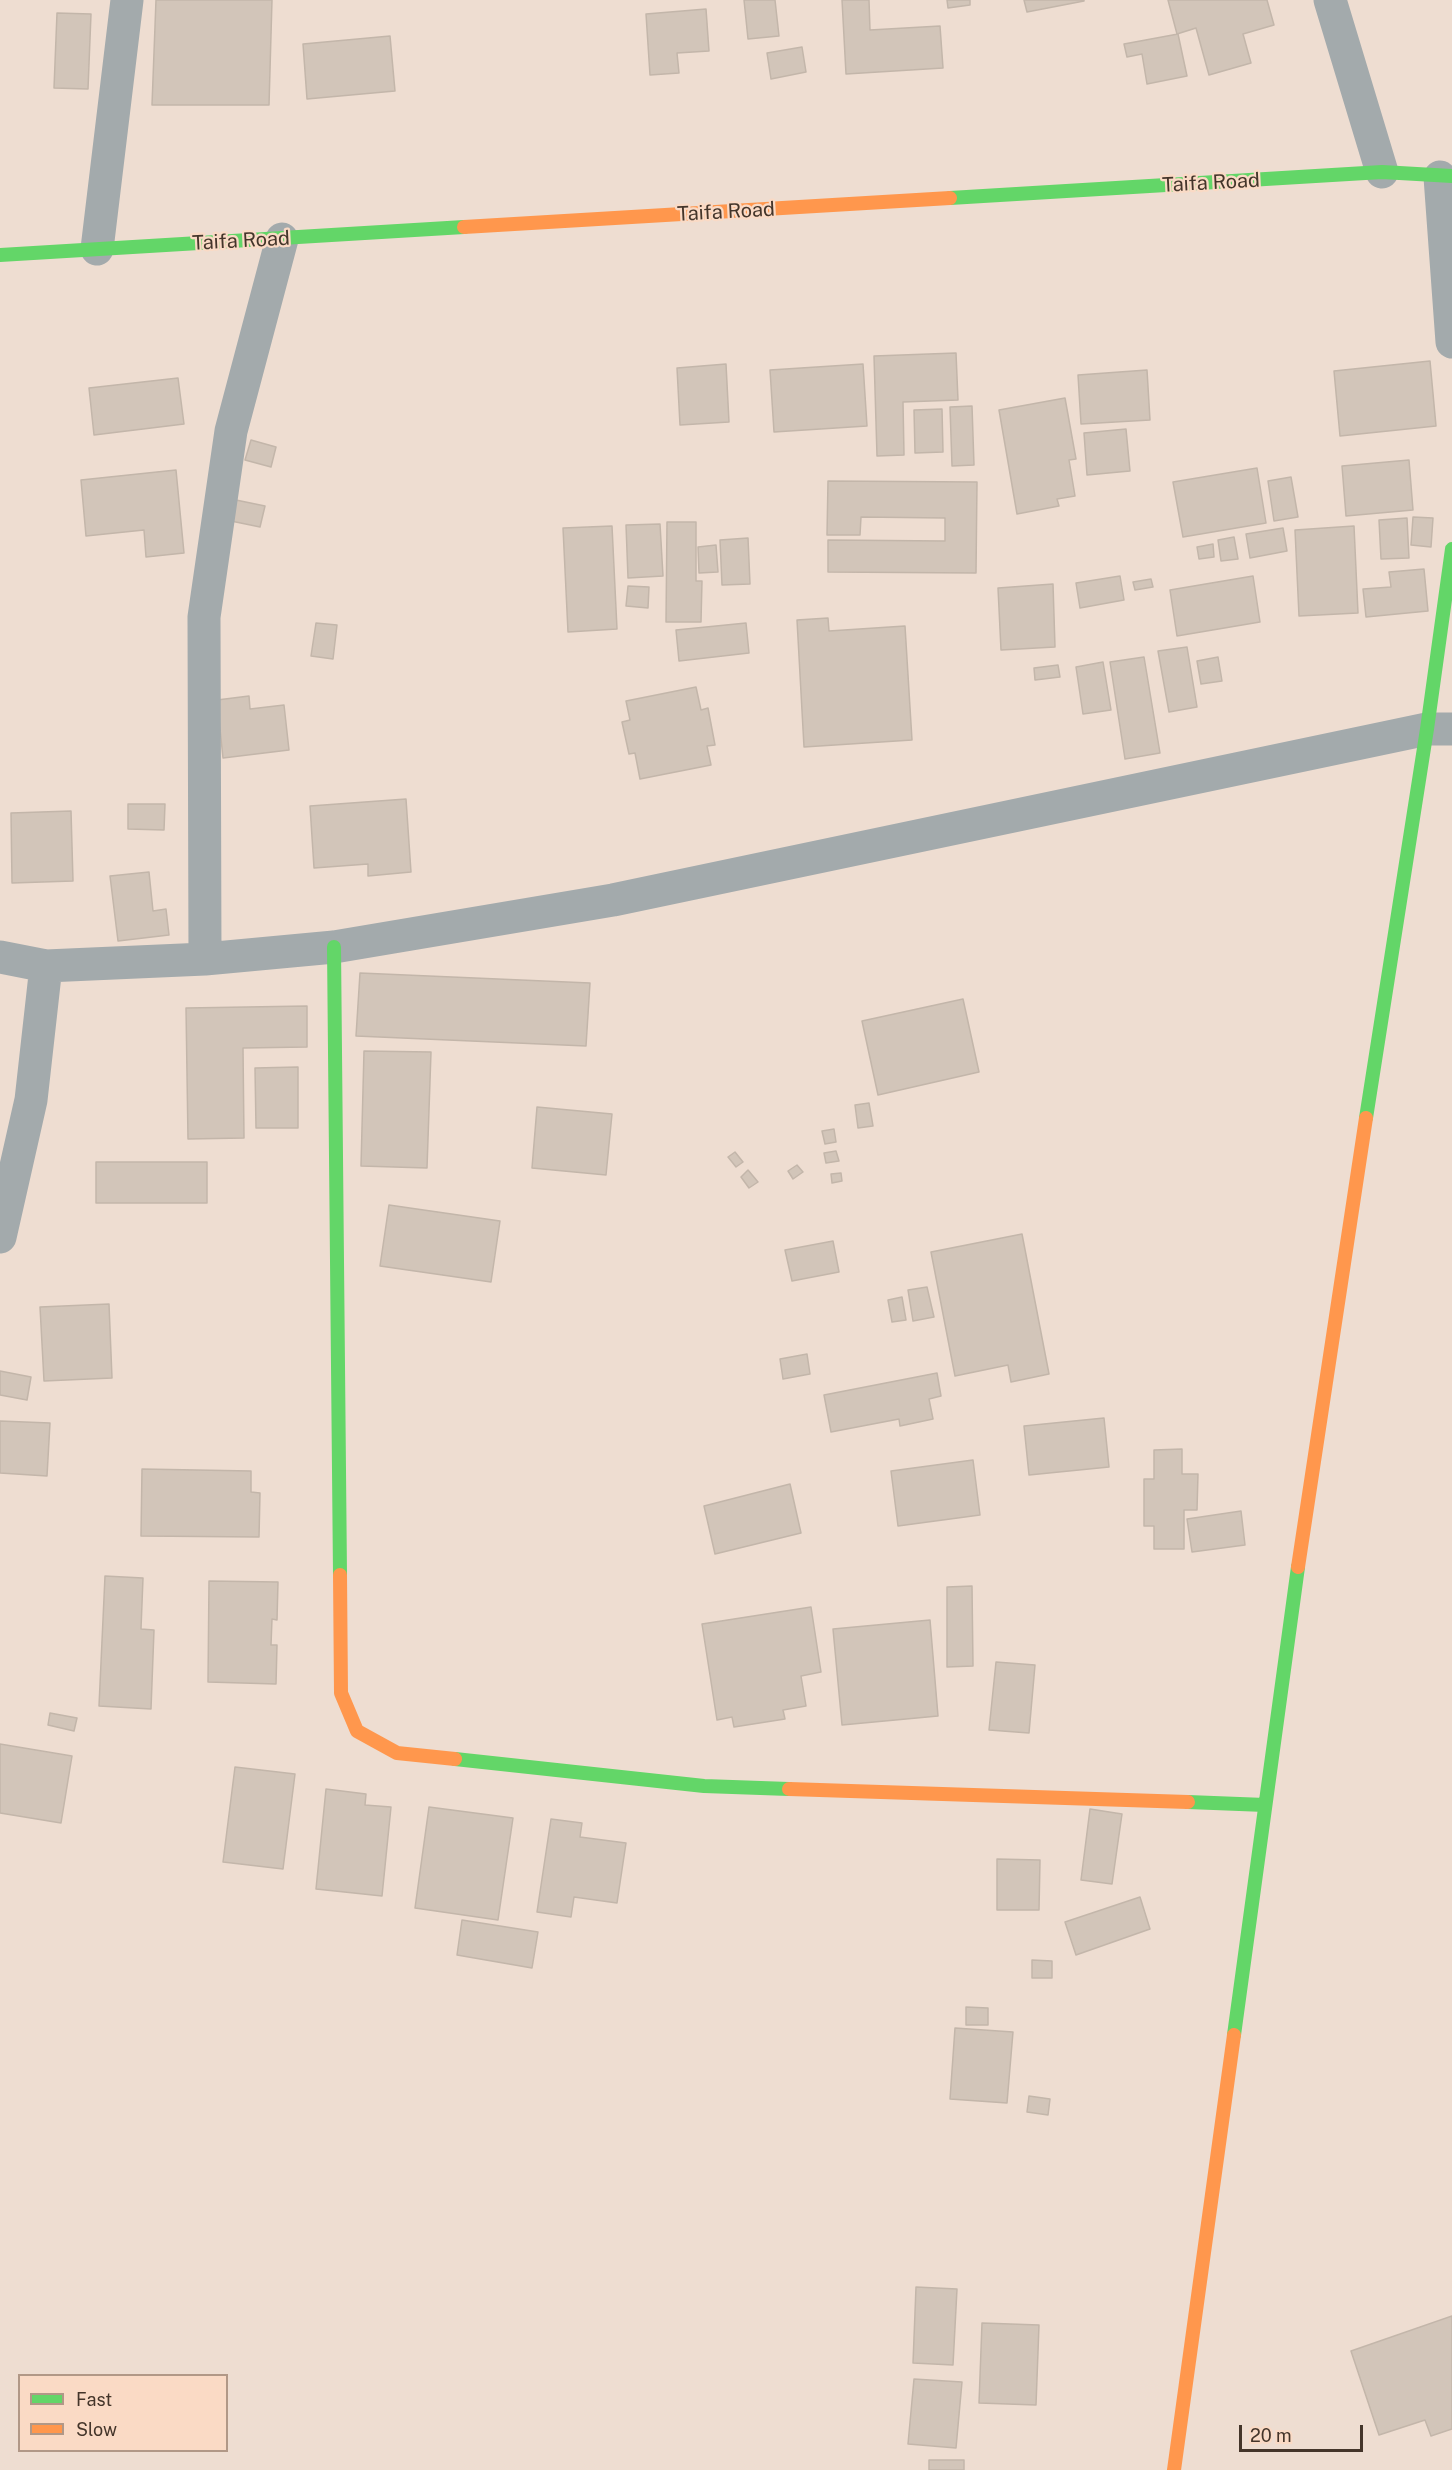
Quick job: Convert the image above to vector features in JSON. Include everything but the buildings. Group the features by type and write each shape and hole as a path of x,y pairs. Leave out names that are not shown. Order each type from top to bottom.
{"main road":[{"name":"Taifa Road","path":"0,255 1382,172 1446,176"},
{"path":"1174,2470 1311,1473 1439,729 1452,549"},
{"path":"334,946 341,1693 357,1731 397,1753 704,1786 1265,1805"}],"street":[{"path":"97,249 128,0"},
{"path":"1330,0 1382,172"},
{"path":"1446,176 1452,342"},
{"path":"205,959 204,617 231,431 282,238"},
{"path":"0,957 46,966 205,959 334,946 613,900 1439,729"},
{"path":"0,1238 31,1100 46,966"}],"traffic: fast":[{"path":"950,198 1382,172 1452,176"},
{"path":"0,255 464,227"},
{"path":"1366,1118 1427,729 1452,549"},
{"path":"334,947 340,1575"},
{"path":"1234,2035 1298,1567"},
{"path":"455,1759 704,1786 789,1789"},
{"path":"1188,1802 1265,1805"}],"traffic: slow":[{"path":"464,227 950,198"},
{"path":"1298,1567 1366,1118"},
{"path":"340,1575 341,1693 357,1731 397,1753 455,1759"},
{"path":"789,1789 1188,1802"},
{"path":"1174,2470 1234,2035"}]}
